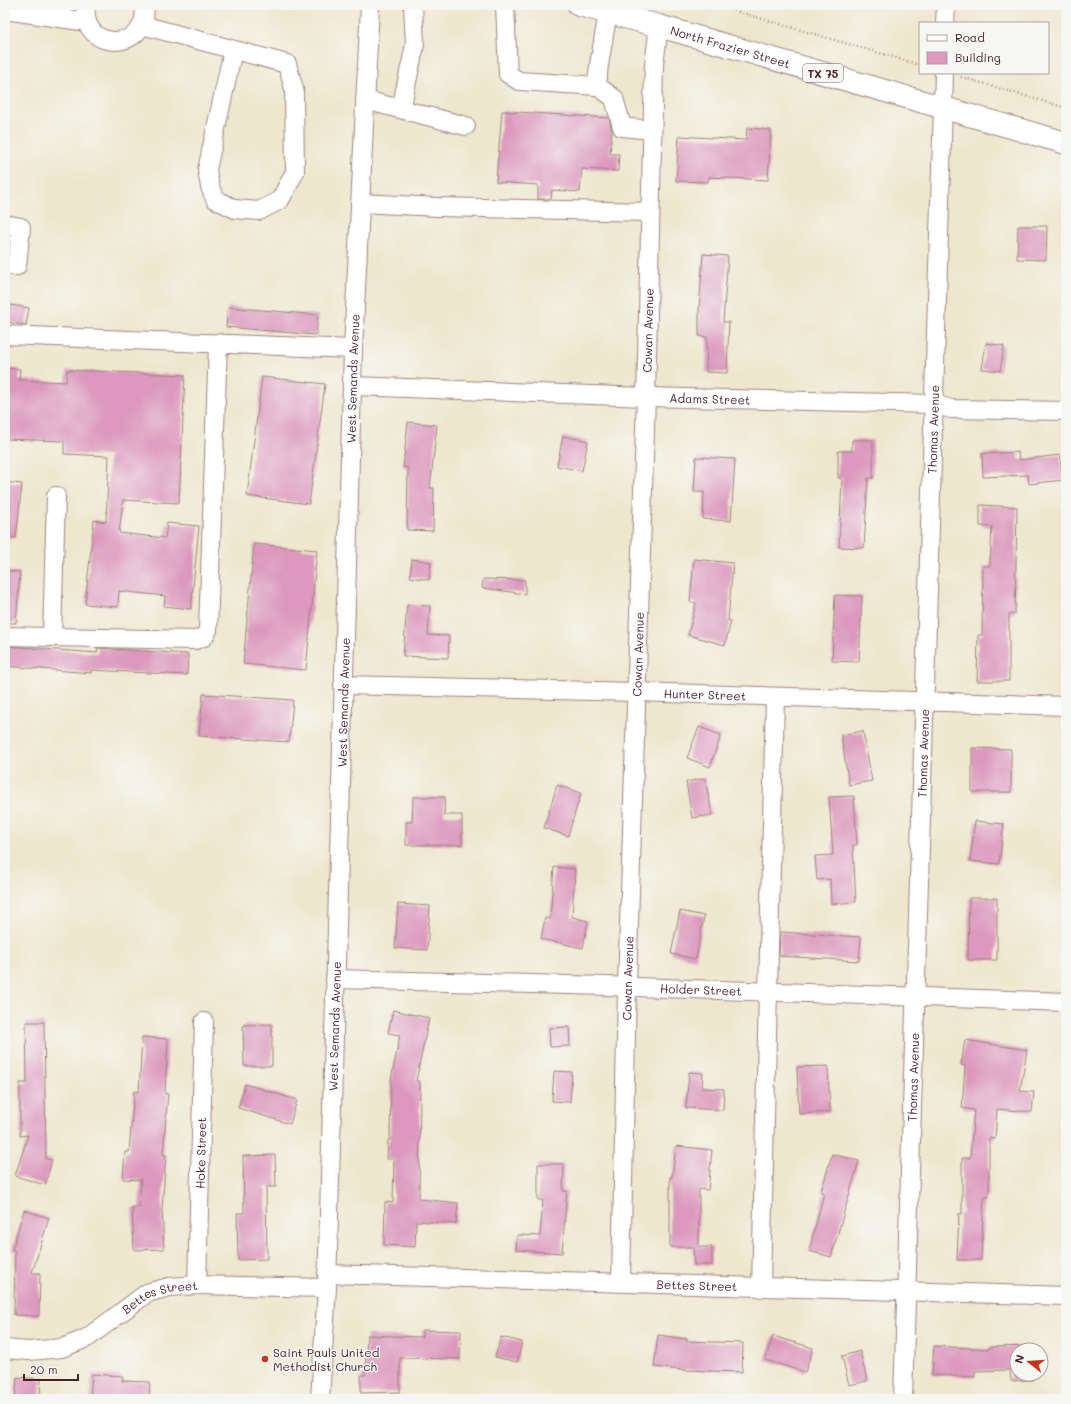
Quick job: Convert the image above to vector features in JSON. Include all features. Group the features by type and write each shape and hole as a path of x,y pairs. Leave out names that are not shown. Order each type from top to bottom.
{"main road":[{"name":"North Frazier Street","path":"580,5 608,12 634,12 659,26 1066,143"}],"street":[{"path":"5,10 87,14 92,31 100,38 109,41 119,41 136,33 142,25 144,5"},
{"name":"West Semands Avenue","path":"320,1399 327,1281 353,350 370,5"},
{"path":"401,109 414,44 413,5"},
{"path":"505,5 508,74 519,81 597,86 614,98 622,127 652,130"},
{"path":"945,22 946,5"},
{"path":"597,86 608,12"},
{"path":"142,25 287,64 294,90 295,172 280,200 259,211 235,209 215,199 210,187 207,170 233,50"},
{"name":"Cowan Avenue","path":"621,1284 627,986 646,397 652,130 654,65 659,26"},
{"name":"Thomas Avenue","path":"903,1399 943,107 950,74"},
{"path":"365,100 466,126"},
{"path":"360,203 438,207 650,212"},
{"path":"5,224 21,227 17,266 5,265"},
{"path":"5,335 353,350"},
{"path":"5,636 195,640 204,637 208,630 218,343"},
{"name":"Adams Street","path":"352,386 646,397 934,404 951,409 1066,411"},
{"path":"52,637 56,496"},
{"name":"Hunter Street","path":"343,685 636,692 1066,706"},
{"path":"761,1288 767,991 776,697"},
{"name":"Holder Street","path":"335,979 627,986 1066,1002"},
{"name":"Hoke Street","path":"197,1285 204,1022"},
{"name":"Bettes Street","path":"5,1349 29,1351 62,1348 87,1338 147,1293 169,1287 197,1285 327,1281 621,1284 1066,1296"}],"path":[{"path":"715,5 919,64"},
{"path":"950,74 1066,108"}],"building":[{"path":"502,111 609,118 612,130 610,154 619,154 618,171 582,169 580,192 552,190 551,199 538,199 538,185 496,182"},
{"path":"747,128 771,130 768,180 709,177 708,182 676,181 679,136 746,140"},
{"path":"1018,226 1047,226 1046,260 1017,259"},
{"path":"703,254 728,256 723,322 729,322 727,373 706,372 707,337 699,336 699,311"},
{"path":"5,304 29,308 26,325 5,322"},
{"path":"228,307 318,315 316,335 226,327"},
{"path":"986,343 1004,346 1000,371 982,369"},
{"path":"5,368 20,369 19,380 66,382 67,370 185,375 179,503 123,500 119,533 165,538 167,523 199,526 191,609 164,606 165,596 119,591 118,607 85,604 94,520 106,522 109,456 64,454 64,441 5,439"},
{"path":"262,377 325,384 309,504 247,496"},
{"path":"408,422 437,425 430,488 434,488 433,531 407,530 408,468 403,467"},
{"path":"563,436 588,441 582,471 557,466"},
{"path":"852,440 873,440 873,478 868,478 864,548 839,547 842,478 838,478 838,451 852,451"},
{"path":"1018,452 1019,460 1060,455 1063,480 1029,484 1028,475 983,477 982,454"},
{"path":"696,457 735,459 731,521 703,519 704,492 694,492"},
{"path":"5,482 22,484 16,538 5,537"},
{"path":"980,505 1017,507 1015,614 1009,614 1009,681 977,681 978,635 982,635 983,566 990,566 992,527 980,526"},
{"path":"254,544 317,550 306,670 243,664"},
{"path":"412,559 431,562 429,580 410,577"},
{"path":"694,559 733,563 728,620 731,621 725,645 688,635 696,603 690,602"},
{"path":"5,571 20,572 16,623 5,623"},
{"path":"483,579 525,580 525,594 482,588"},
{"path":"835,595 862,596 859,662 832,661"},
{"path":"407,605 430,606 428,635 449,636 448,658 403,656"},
{"path":"5,646 97,653 98,648 188,654 187,675 91,670 91,673 5,666"},
{"path":"203,694 293,700 289,742 199,736"},
{"path":"699,727 721,735 710,767 687,758"},
{"path":"863,731 872,781 849,785 841,735"},
{"path":"972,748 1011,749 1011,792 972,792"},
{"path":"705,778 712,815 692,818 686,782"},
{"path":"557,785 581,793 568,836 544,828"},
{"path":"854,796 857,845 853,845 856,902 831,904 830,879 817,880 815,856 833,855 829,797"},
{"path":"413,797 445,797 444,815 462,815 462,845 406,845 406,822 412,822"},
{"path":"975,821 1004,824 999,864 970,861"},
{"path":"554,867 575,869 572,917 588,921 583,948 541,939 545,918 550,919"},
{"path":"969,898 997,898 997,960 968,960"},
{"path":"398,904 430,906 427,950 395,948"},
{"path":"680,911 704,916 696,959 671,954"},
{"path":"780,932 861,937 859,961 779,956"},
{"path":"393,1010 429,1018 416,1081 420,1081 419,1199 458,1203 456,1224 416,1221 415,1247 384,1245 385,1202 393,1203 394,1159 387,1159 388,1140 390,1140 391,1080 400,1035 388,1033"},
{"path":"26,1022 44,1022 46,1159 52,1160 45,1185 15,1176 28,1135 20,1136 20,1083 27,1083"},
{"path":"272,1024 272,1066 244,1066 243,1025"},
{"path":"569,1027 570,1046 550,1047 549,1028"},
{"path":"142,1037 168,1039 165,1094 168,1094 163,1154 166,1155 162,1209 164,1249 134,1250 132,1208 139,1207 141,1180 123,1179 125,1152 129,1152 134,1091 139,1092"},
{"path":"965,1040 1027,1050 1020,1091 1034,1092 1032,1112 997,1109 995,1139 989,1138 989,1197 984,1197 981,1260 957,1260 959,1214 962,1214 962,1158 970,1158 974,1110 962,1108 965,1066 961,1065"},
{"path":"828,1066 830,1112 799,1114 797,1067"},
{"path":"554,1071 572,1072 570,1102 552,1101"},
{"path":"689,1072 703,1073 702,1088 724,1089 723,1110 686,1108"},
{"path":"245,1084 297,1100 290,1124 238,1108"},
{"path":"676,1146 712,1150 708,1190 699,1189 699,1247 712,1247 712,1265 694,1265 693,1247 670,1247 670,1177 672,1177"},
{"path":"832,1154 859,1161 831,1257 809,1251 824,1193 821,1192"},
{"path":"275,1155 276,1187 266,1187 267,1259 238,1260 237,1213 244,1213 243,1156"},
{"path":"538,1164 564,1164 563,1191 567,1191 562,1253 516,1250 517,1235 540,1236 543,1200 538,1200"},
{"path":"24,1210 49,1218 32,1273 40,1273 39,1316 14,1315 15,1251 12,1250"},
{"path":"422,1330 461,1331 460,1359 400,1358 400,1392 361,1393 361,1375 365,1375 367,1335 422,1337"},
{"path":"658,1335 687,1339 686,1341 743,1343 742,1372 683,1370 654,1367"},
{"path":"773,1336 813,1348 805,1372 765,1360"},
{"path":"501,1337 522,1342 517,1362 495,1357"},
{"path":"934,1346 989,1349 989,1347 1009,1347 1009,1370 975,1371 975,1377 932,1375"},
{"path":"860,1351 867,1381 849,1385 842,1356"},
{"path":"92,1374 123,1376 122,1381 150,1382 149,1399 90,1399"},
{"path":"17,1377 41,1379 40,1399 15,1399"}],"place":[{"name":"Saint Pauls United Methodist Church","path":"265,1359"}]}
